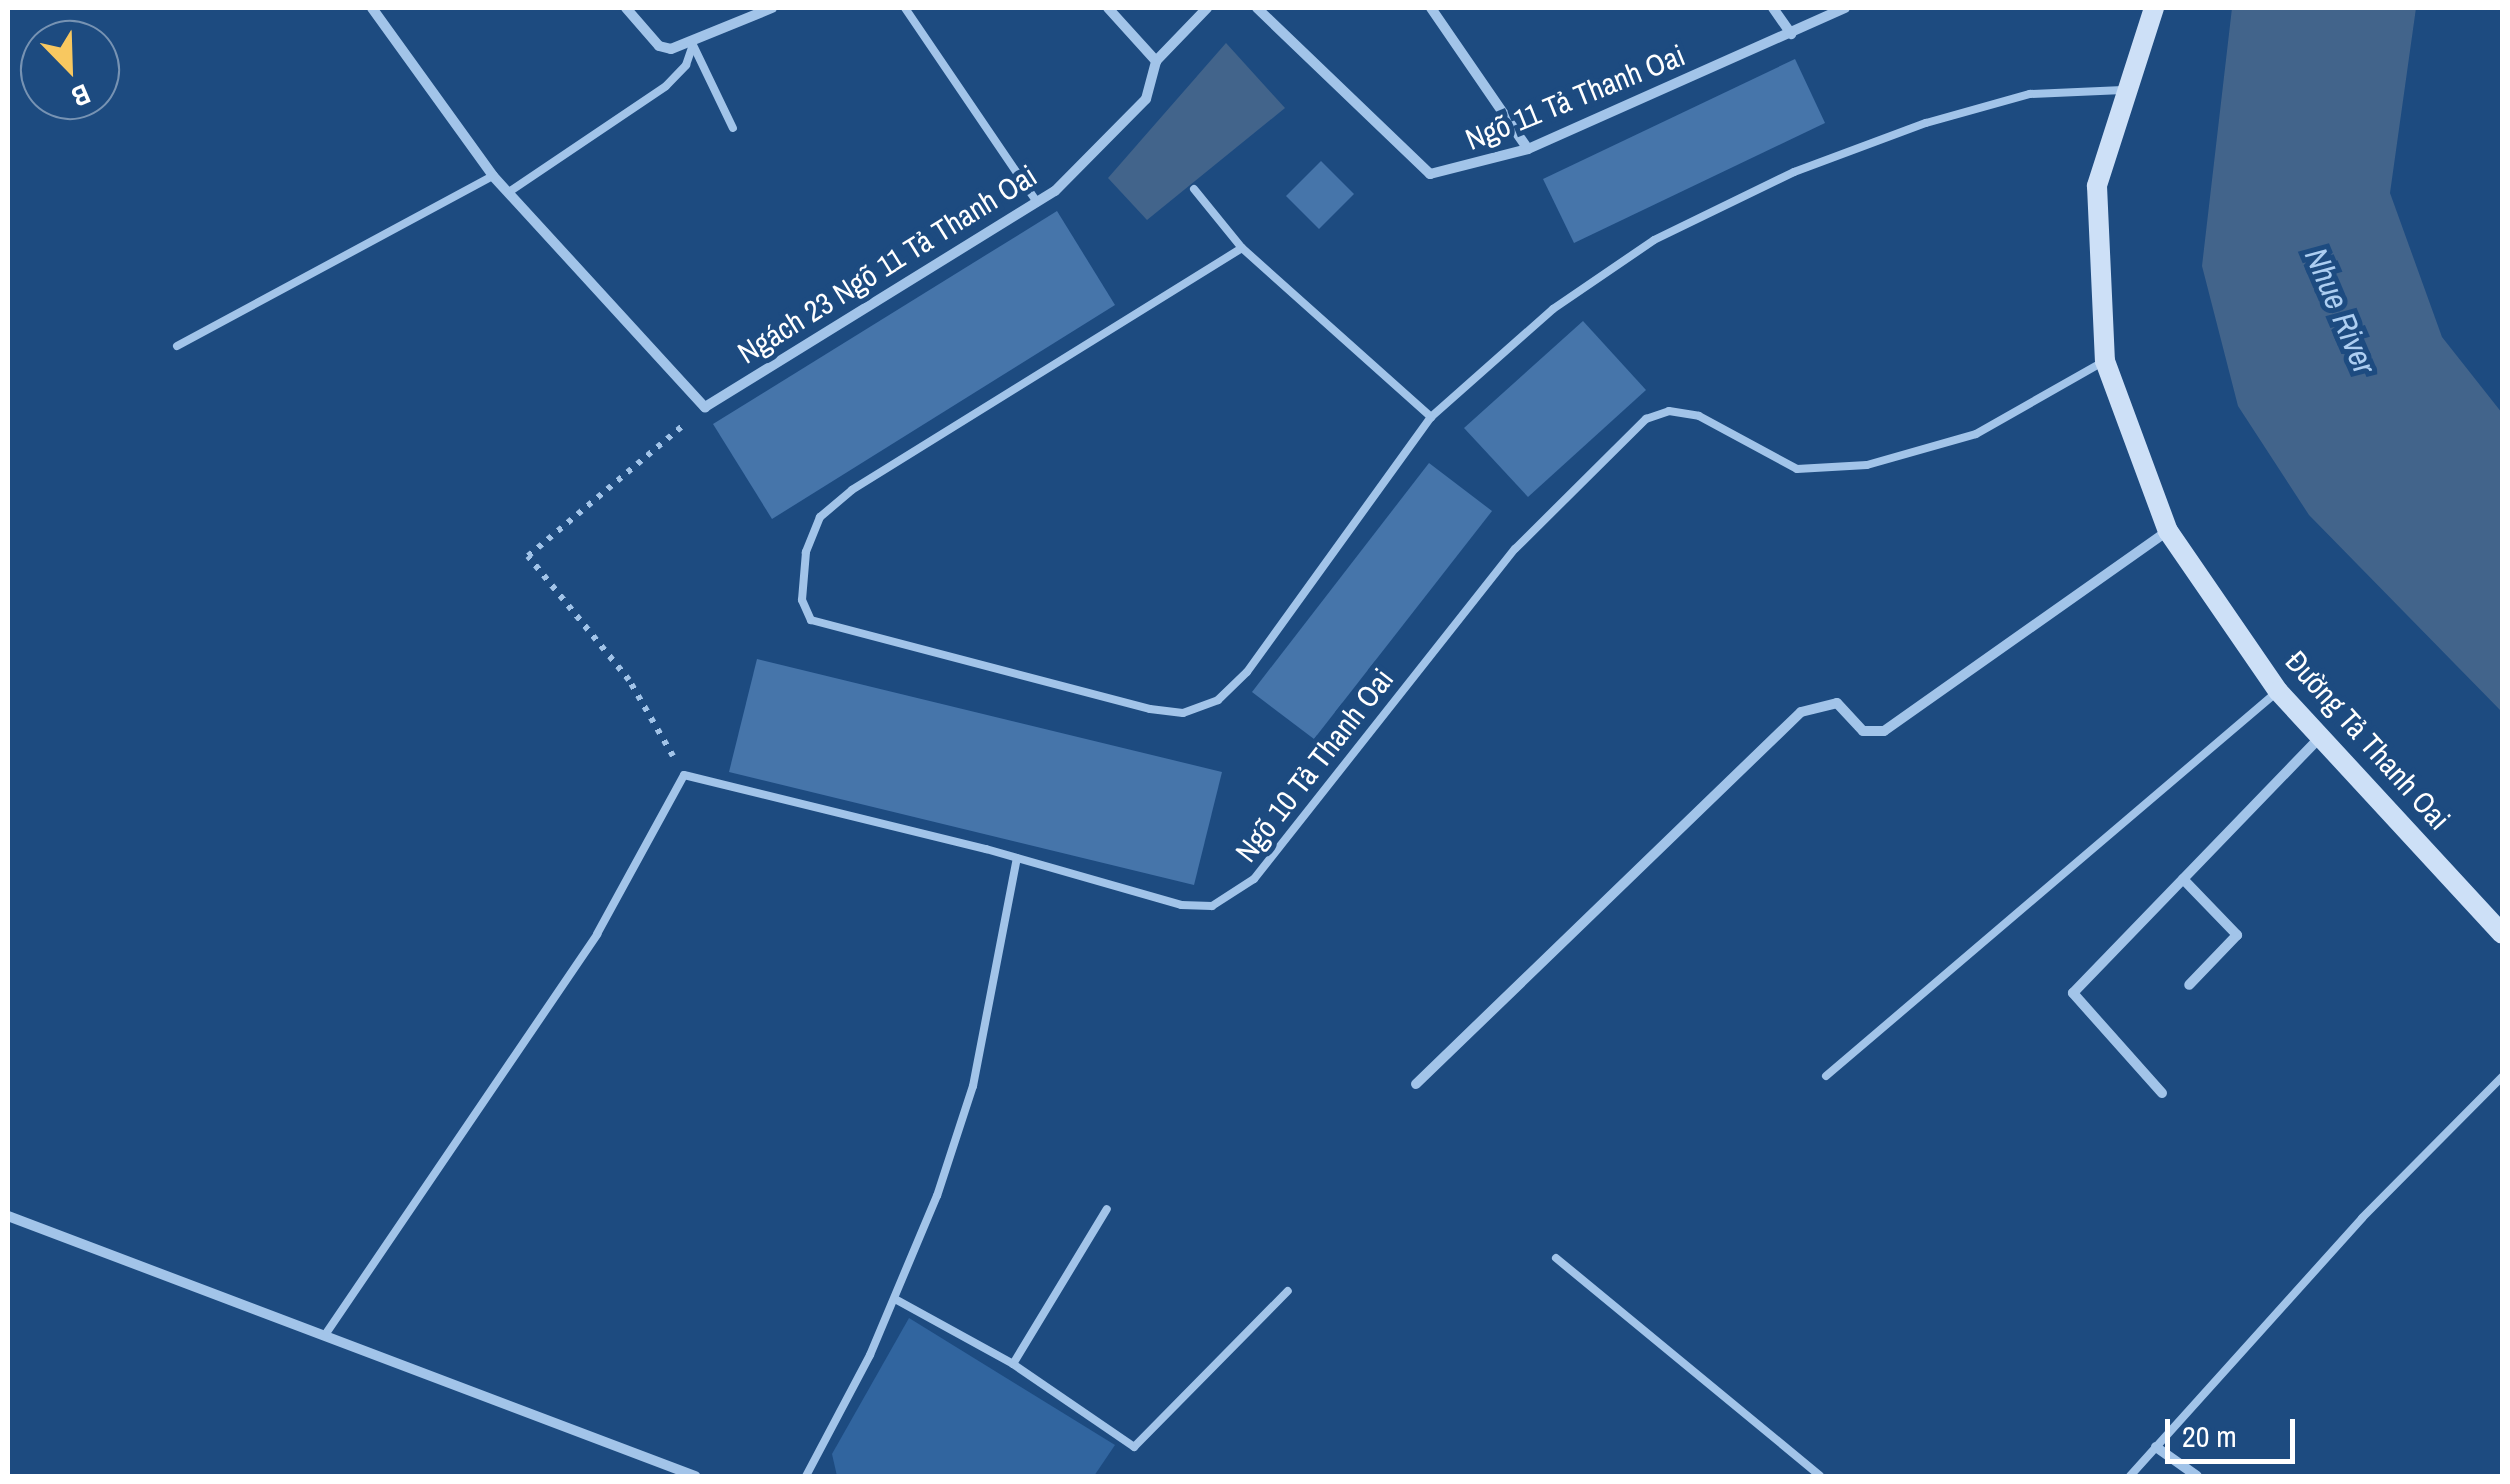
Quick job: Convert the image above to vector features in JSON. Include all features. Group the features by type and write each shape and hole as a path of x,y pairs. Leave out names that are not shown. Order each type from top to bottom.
{"street":[{"path":"372,8 494,176 705,407"},
{"path":"626,8 659,46 693,45 772,8"},
{"path":"1108,8 1156,61 1207,8"},
{"name":"Ngõ 11 Tả Thanh Oai","path":"1257,8 1430,174 1528,149 1844,8"},
{"path":"1431,8 1528,149"},
{"path":"1774,8 1791,34"},
{"name":"Đường Tả Thanh Oai","path":"2154,8 2122,90 2097,186 2105,361 2168,531 2278,691 2502,934"},
{"name":"Ngách 23 Ngõ 11 Tả Thanh Oai","path":"705,407 1037,202 1146,99 1156,61"},
{"path":"1416,1084 1801,712 1837,702 1863,731 1884,730 2168,531"},
{"path":"2162,1093 2073,993 2320,736"},
{"path":"2183,878 2237,935 2189,984"},
{"path":"8,1216 328,1332 695,1476"},
{"path":"2156,1448 2196,1476"}],"lane":[{"path":"905,8 1037,202"},
{"path":"693,45 733,128"},
{"path":"508,192 666,86 686,65 693,45"},
{"path":"1242,248 852,490 820,517 806,552 802,600 811,620 1183,713 1218,700 1248,672 1431,417 1552,309 1640,250 1794,172 1926,123 2030,94 2122,90"},
{"path":"177,346 494,176"},
{"path":"1194,189 1242,248 1431,417"},
{"name":"Ngõ 10 Tả Thanh Oai","path":"684,775 1017,858 1181,904 1212,906 1236,895 1516,549 1646,419 1669,411 1700,416 1797,469 1868,465 1976,434 2105,361"},
{"path":"1826,1076 2278,691"},
{"path":"328,1332 597,934 684,775"},
{"path":"806,1476 895,1298 973,1086 1017,858"},
{"path":"2130,1476 2362,1218 2502,1077"},
{"path":"1014,1364 1107,1209"},
{"path":"1556,1258 1820,1476"},
{"path":"895,1298 1014,1364 1134,1446 1288,1291"}],"path":[{"path":"684,775 629,680 528,556 705,407"}],"shaded area":[{"path":"909,1318 1115,1445 1094,1476 837,1476 832,1454"}],"water":[{"name":"Nhue River","path":"2232,8 2416,8 2390,193 2442,337 2502,413 2502,712 2309,515 2238,406 2202,266"},
{"path":"1226,43 1285,108 1147,220 1108,178"}],"building":[{"path":"1795,59 1825,123 1574,243 1543,179"},
{"path":"1321,161 1354,194 1319,229 1286,196"},
{"path":"1057,211 1115,305 772,519 713,424"},
{"path":"1583,321 1646,390 1528,497 1464,428"},
{"path":"1429,463 1492,511 1314,739 1252,692"},
{"path":"757,659 1222,772 1194,885 729,772"}]}
